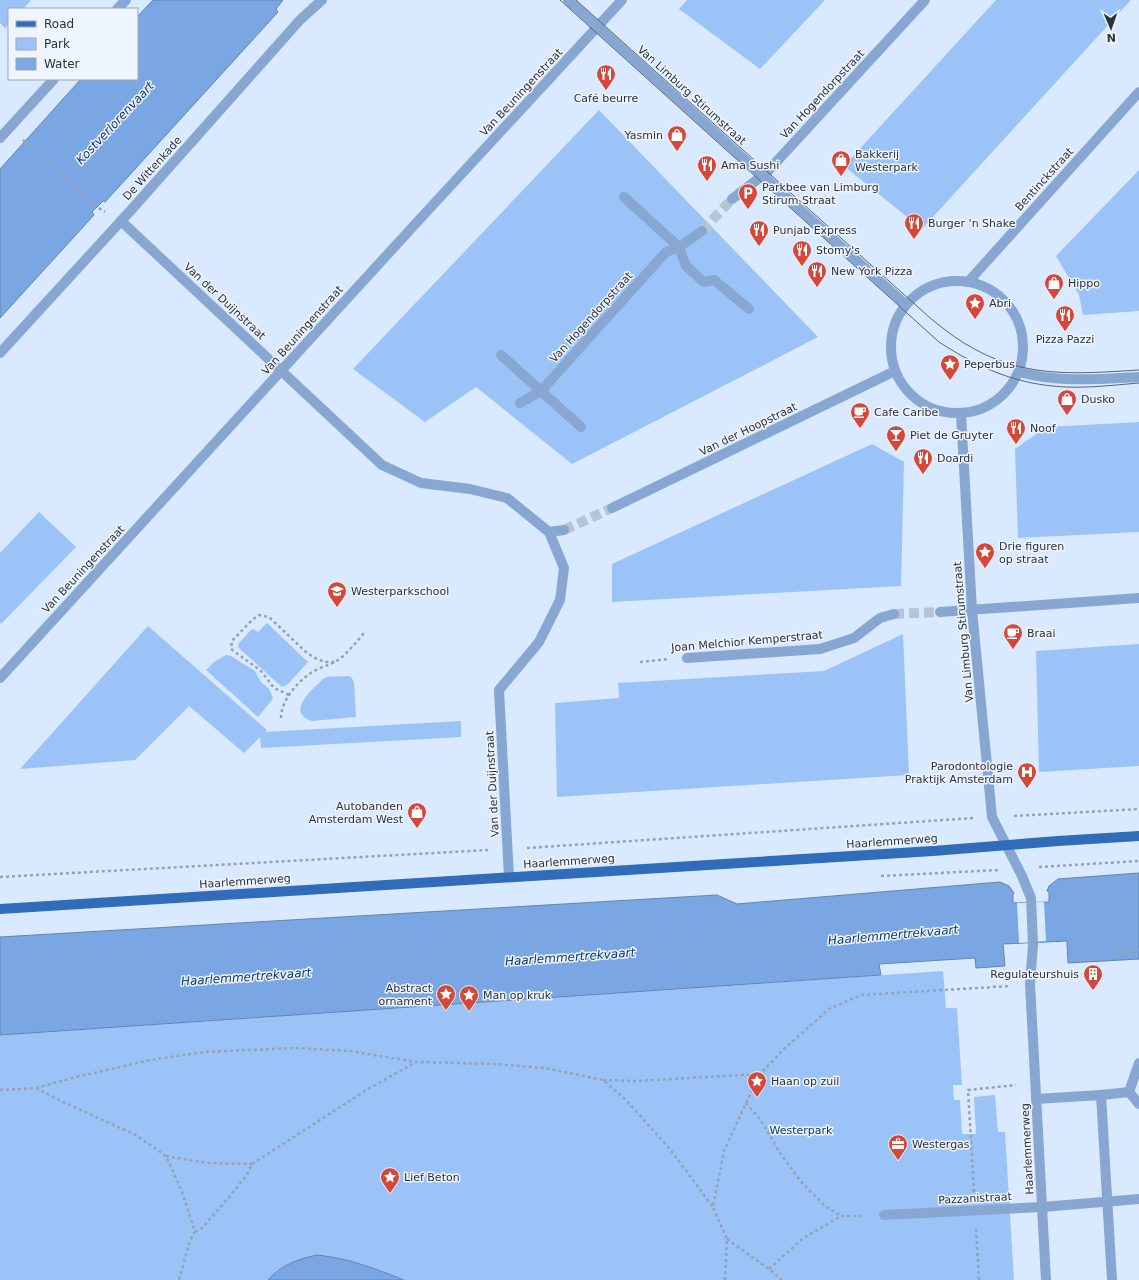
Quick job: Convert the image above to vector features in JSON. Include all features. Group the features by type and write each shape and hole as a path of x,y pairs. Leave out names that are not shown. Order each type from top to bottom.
{"main road":[{"name":"Haarlemmerweg","path":"0,908 933,851 1139,836"}],"street":[{"path":"118,8 126,0"},
{"name":"De Wittenkade","path":"0,353 300,20 322,0"},
{"name":"Van Limburg Stirumstraat","path":"568,0 906,305"},
{"name":"Van Beuningenstraat","path":"0,678 424,214 622,0"},
{"name":"Van Hogendorpstraat","path":"732,199 763,175 925,0"},
{"path":"0,138 53,80"},
{"name":"Bentinckstraat","path":"968,282 1139,92"},
{"path":"0,122 8,129"},
{"path":"624,197 679,247 686,266 704,282 714,280 749,309"},
{"name":"Van der Duijnstraat","path":"121,220 382,465 421,482 470,489 508,498 549,532 564,568 560,600 539,642 499,690 509,877"},
{"name":"Van Hogendorpstraat","path":"520,402 541,391 666,252 679,247 702,231"},
{"path":"950,281 968,282 990,289 1008,304 1020,325 1024,348 1019,372 1011,387 998,401 980,410 961,414 940,412 921,404 905,390 895,371 891,356 891,340 894,324 906,305 918,294 933,285 950,281"},
{"path":"501,355 581,427"},
{"name":"Van der Hoopstraat","path":"612,508 895,371"},
{"path":"1019,372 1037,377 1077,380 1139,377"},
{"name":"Van Limburg Stirumstraat","path":"961,414 972,610 992,817 1022,876 1031,898"},
{"path":"549,532 564,530"},
{"path":"940,612 1139,598"},
{"name":"Joan Melchior Kemperstraat","path":"687,658 820,649 854,638 880,618 894,614"},
{"name":"Haarlemmerweg","path":"1031,898 1033,945 1030,984 1046,1280"},
{"path":"1129,1092 1139,1063"},
{"path":"1036,1099 1129,1092"},
{"path":"1129,1092 1139,1104"},
{"path":"1101,1095 1112,1280"},
{"name":"Pazzanistraat","path":"884,1215 1042,1207 1139,1199"}],"path":[{"path":"24,141 97,207"},
{"path":"289,695 274,688 261,671 231,649 232,641 252,620 259,615 268,617 307,653 325,662 335,662"},
{"path":"281,718 281,712 285,700 305,677 317,669 335,662 343,656 365,632"},
{"name":"Joan Melchior Kemperstraat","path":"640,662 687,658"},
{"name":"Haarlemmerweg","path":"0,877 508,849 992,817 1139,809"},
{"path":"1114,952 1139,950"},
{"path":"713,1207 724,1151 760,1074 784,1049 829,1009 861,995 1030,984"},
{"path":"0,1090 36,1088 150,1060 204,1052 296,1048 350,1051 416,1062 497,1064 545,1068 603,1080 636,1080 760,1074"},
{"path":"179,1280 190,1241 195,1232 202,1228 225,1202 247,1175 252,1164 368,1089 416,1062"},
{"path":"603,1080 626,1099 669,1148 713,1207 726,1239 725,1280"},
{"path":"979,1280 968,1090 1036,1083"},
{"path":"36,1088 61,1102 136,1135 166,1156 208,1163 252,1164"},
{"path":"746,1103 760,1119 780,1153 803,1184 825,1206 841,1216"},
{"path":"166,1156 182,1192 195,1232"},
{"path":"769,1269 802,1239 841,1216 884,1215"},
{"path":"726,1239 782,1280"}],"green space":[{"path":"0,0 31,0 24,8 8,8 8,25 5,28 0,23"},
{"path":"687,0 825,0 760,69 679,9"},
{"path":"996,0 1131,0 922,229 844,166"},
{"path":"599,110 818,337 572,464 476,387 425,422 353,369"},
{"path":"1139,170 1139,311 1083,315 1079,295 1056,256"},
{"path":"1139,422 1139,532 1018,538 1015,449 1046,427"},
{"path":"872,444 904,462 901,586 612,602 612,564"},
{"path":"39,512 76,547 1,624 0,553"},
{"path":"267,623 308,662 288,684 282,687 238,647 239,643 251,630 253,629 258,632"},
{"path":"148,626 267,730 265,732 461,721 461,737 261,748 260,737 244,753 189,706 135,760 20,769"},
{"path":"903,634 909,775 557,797 555,703 619,698 618,683 824,671"},
{"path":"1139,644 1139,766 1039,772 1036,651"},
{"path":"226,655 231,656 255,671 261,682 269,689 273,697 272,700 258,717 206,670 214,662"},
{"path":"349,676 352,678 354,683 356,717 312,721 304,717 301,712 301,706 304,700 323,679 327,677"},
{"name":"Westerpark","path":"943,971 946,1008 957,1008 962,1085 953,1085 954,1100 960,1100 962,1134 976,1134 974,1097 995,1095 998,1132 1005,1132 1014,1280 0,1280 0,1035"}],"water":[{"name":"Kostverlorenvaart","path":"153,0 283,0 276,9 278,12 105,202 103,201 92,212 94,215 0,318 0,169 80,80 138,80 138,16"},
{"name":"Haarlemmertrekvaart","path":"1139,873 1139,959 1068,963 1067,941 1003,944 1005,966 976,968 975,958 879,964 881,975 0,1035 0,937 717,895 737,904 1000,882 1009,886 1014,893 1013,903 1049,902 1049,892 1047,891 1049,886 1058,879"},
{"path":"317,1255 351,1261 404,1280 268,1280 278,1270 290,1263"}],"pier":[{"path":"1044,902 1046,941 1019,943 1017,903"}],"tunnel":[{"path":"702,231 732,199"},
{"path":"564,530 612,508"},
{"path":"894,614 940,612"}],"tram line":[{"path":"560,0 939,342 969,360 999,374 1031,383 1066,387 1139,383"},
{"path":"576,0 929,317 959,340 985,355 1007,363 1048,372 1092,373 1139,370"}],"place":[{"name":"Café beurre","path":"606,91"},
{"name":"Yasmin","path":"677,152"},
{"name":"Bakkerij Westerpark","path":"841,177"},
{"name":"Ama Sushi","path":"707,182"},
{"name":"Parkbee van Limburg Stirum Straat","path":"748,210"},
{"name":"Burger 'n Shake","path":"914,240"},
{"name":"Punjab Express","path":"759,247"},
{"name":"Stomy's","path":"802,267"},
{"name":"New York Pizza","path":"817,288"},
{"name":"Hippo","path":"1054,300"},
{"name":"Abri","path":"975,320"},
{"name":"Pizza Pazzi","path":"1065,332"},
{"name":"Peperbus","path":"950,381"},
{"name":"Dusko","path":"1067,416"},
{"name":"Cafe Caribe","path":"860,429"},
{"name":"Noof","path":"1016,445"},
{"name":"Piet de Gruyter","path":"896,452"},
{"name":"Doardi","path":"923,475"},
{"name":"Drie figuren op straat","path":"985,569"},
{"name":"Westerparkschool","path":"337,608"},
{"name":"Braai","path":"1013,650"},
{"name":"Parodontologie Praktijk Amsterdam","path":"1027,789"},
{"name":"Autobanden Amsterdam West","path":"417,829"},
{"name":"Regulateurshuis","path":"1093,991"},
{"name":"Abstract ornament","path":"446,1011"},
{"name":"Man op kruk","path":"469,1012"},
{"name":"Haan op zuil","path":"757,1098"},
{"name":"Westergas","path":"898,1161"},
{"name":"Lief Beton","path":"390,1194"}]}
